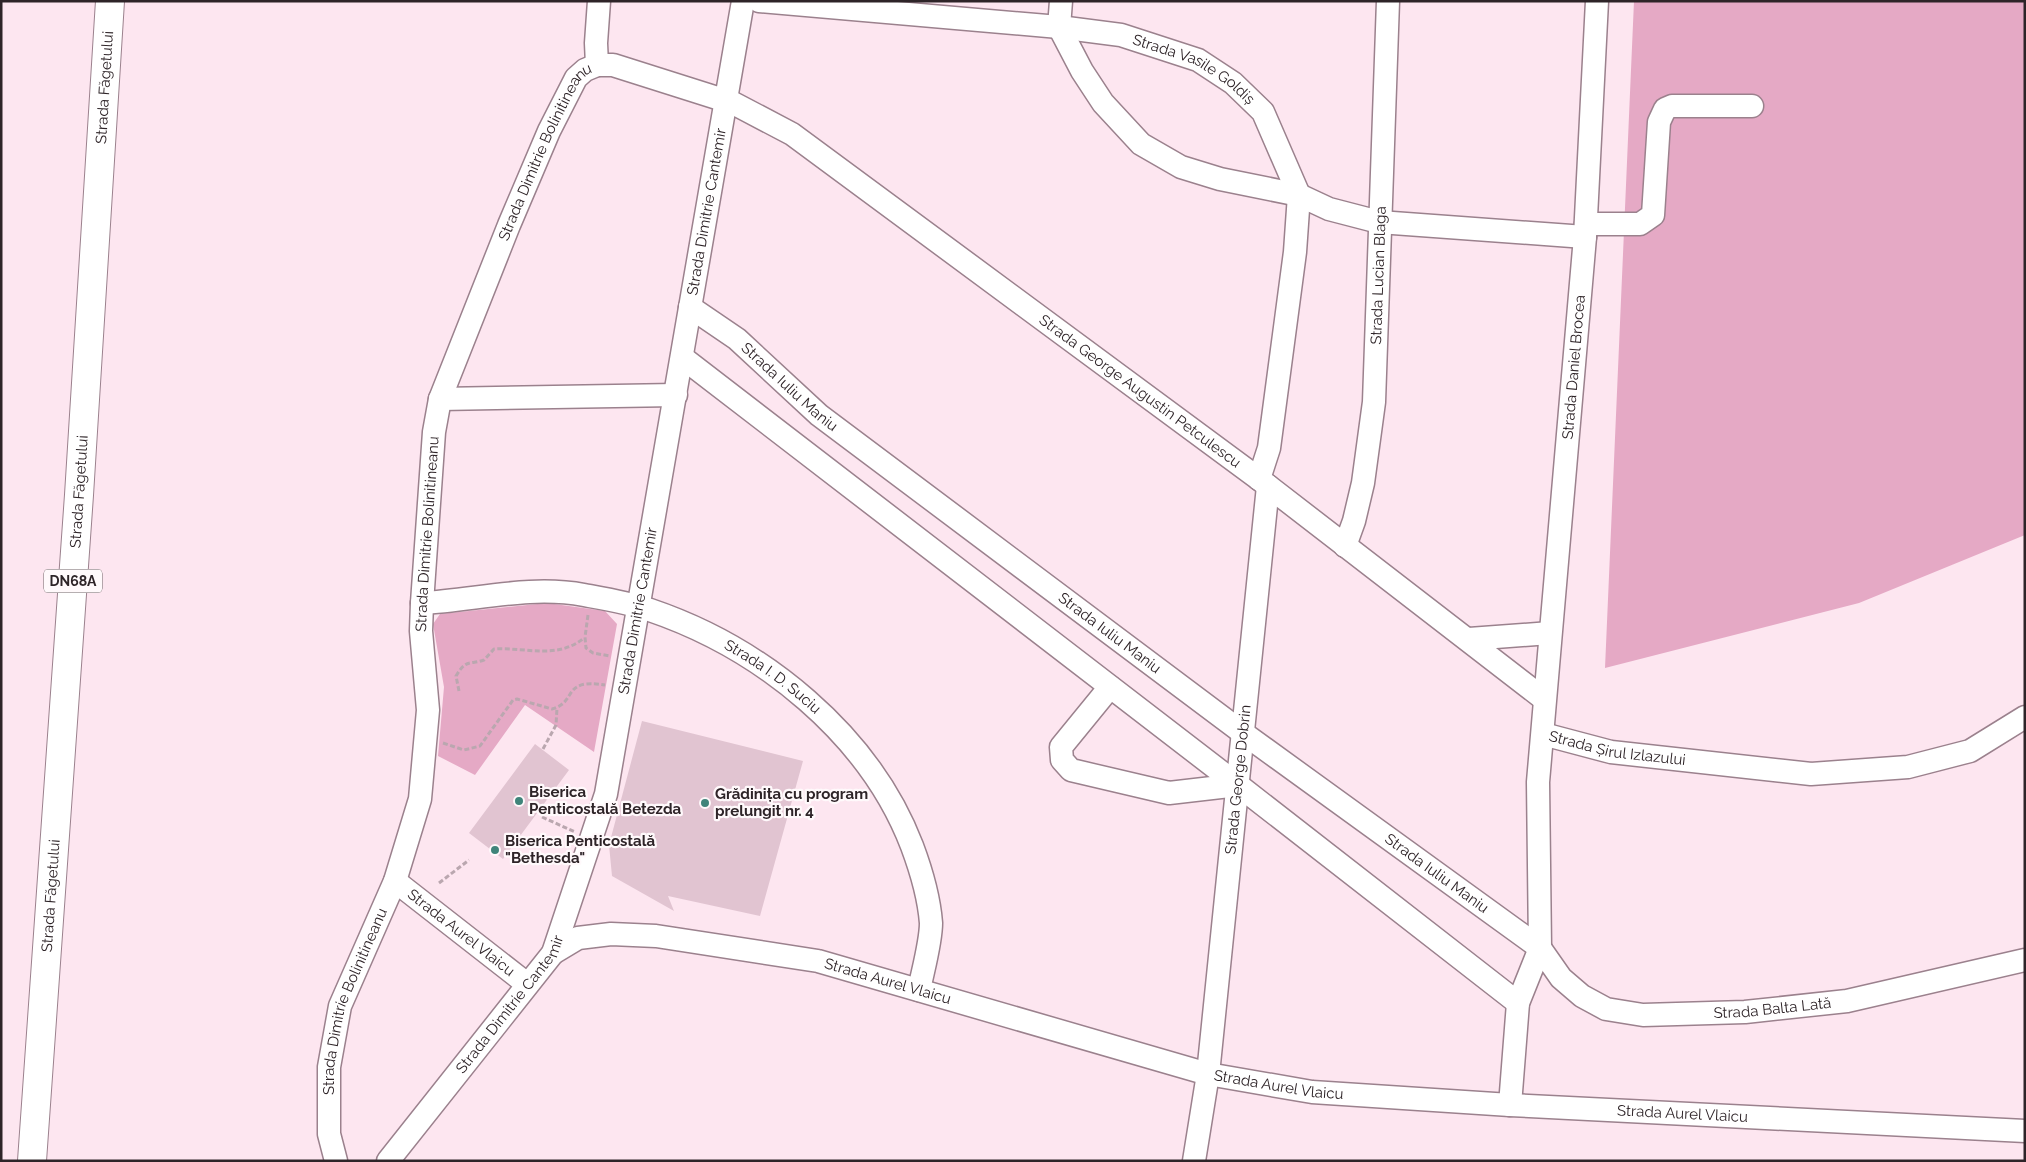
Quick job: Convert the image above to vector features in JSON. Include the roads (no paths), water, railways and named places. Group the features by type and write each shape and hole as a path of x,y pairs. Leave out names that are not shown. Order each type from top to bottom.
{"main road":[{"name":"Strada Făgetului","path":"32,1161 78,505 110,1"}],"street":[{"path":"597,65 596,43 599,1"},
{"name":"Strada Dimitrie Cantemir","path":"388,1161 526,984 553,953 606,794 683,358 690,306 743,1"},
{"name":"Strada Vasile Goldiș","path":"759,1 1059,27 1121,35 1198,60 1233,83 1264,112 1299,195 1295,252 1263,482"},
{"path":"1062,1 1059,27 1082,71 1103,102 1141,144 1181,167 1220,179 1299,195 1329,209 1379,222 1586,230 1640,224 1653,214 1659,122 1665,109 1672,106 1752,106"},
{"name":"Strada Lucian Blaga","path":"1345,546 1354,521 1363,483 1374,402 1388,1"},
{"name":"Strada Daniel Brocea","path":"1543,734 1544,699 1586,230 1597,1"},
{"name":"Strada Dimitrie Bolinitineanu","path":"336,1161 329,1134 329,1067 340,1006 394,882 420,799 428,710 421,630 422,604 434,432 440,399 509,226 549,132 576,78 585,70 597,65 613,65 726,101"},
{"name":"Strada George Augustin Petculescu","path":"726,101 760,116 792,134 1263,482 1469,639 1544,699"},
{"name":"Strada Iuliu Maniu","path":"690,306 738,339 819,415 1243,733 1540,948"},
{"path":"683,358 1518,1003"},
{"path":"440,399 676,395"},
{"name":"Strada George Dobrin","path":"1194,1161 1208,1074 1238,785 1263,482"},
{"name":"Strada I. D. Suciu","path":"422,604 544,591 583,595 639,608 686,624 739,652 800,694 842,735 880,780 904,825 922,872 931,924 919,990"},
{"path":"1469,639 1550,633"},
{"path":"1110,687 1061,746 1062,760 1071,770 1169,793 1238,785"},
{"name":"Strada Șirul Izlazului","path":"1510,1105 1518,1003 1540,948 1538,782 1543,734 1611,752 1811,774 1917,765 1970,751 2025,717"},
{"name":"Strada Aurel Vlaicu","path":"394,882 526,984"},
{"name":"Strada Aurel Vlaicu","path":"553,953 578,938 611,934 656,936 818,960 1208,1074 1312,1092 1510,1105 2025,1131"},
{"name":"Strada Balta Lată","path":"1540,948 1561,978 1582,996 1606,1008 1642,1015 1745,1012 1847,1000 2025,960"}],"place":[{"name":"Biserica Penticostală Betezda","path":"519,801"},
{"name":"Grădinița cu program prelungit nr. 4","path":"705,803"},
{"name":"Biserica Penticostală \"Bethesda\"","path":"495,850"}]}
